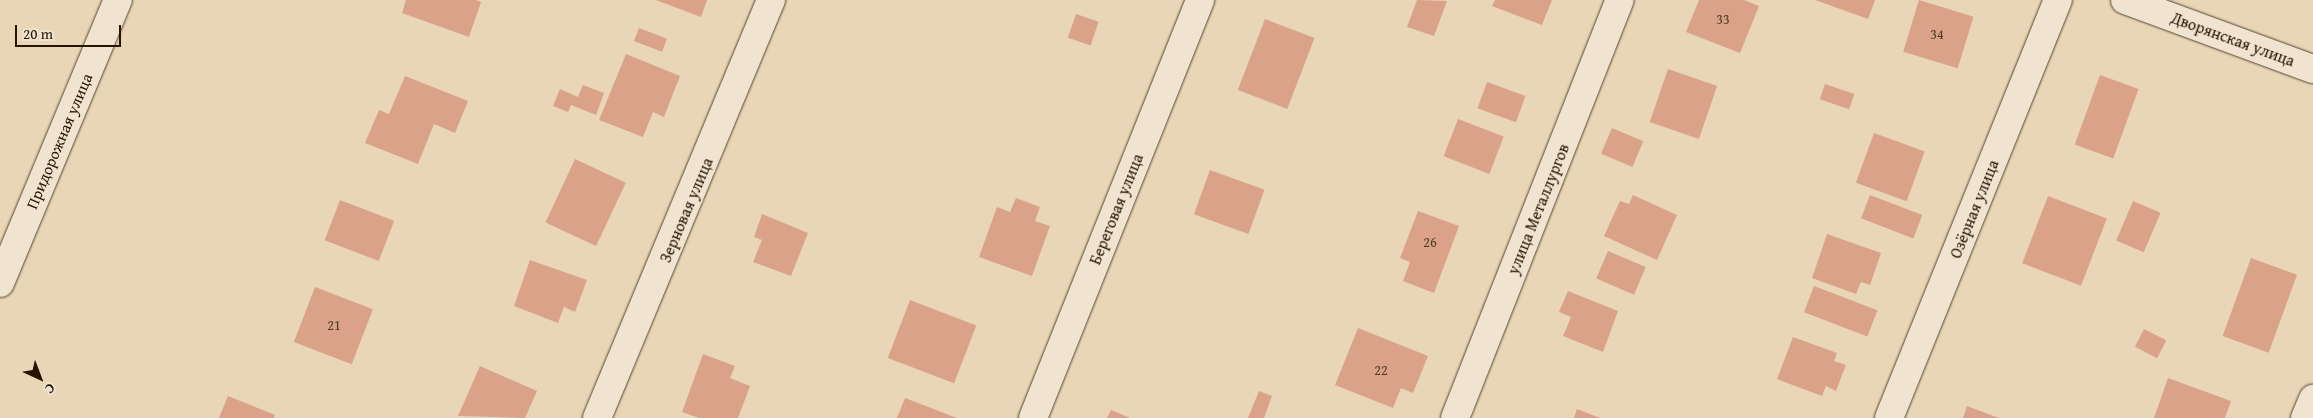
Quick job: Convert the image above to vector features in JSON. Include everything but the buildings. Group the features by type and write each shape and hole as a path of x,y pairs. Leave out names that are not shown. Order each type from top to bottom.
{"street":[{"name":"Придорожная улица","path":"0,283 118,0"},
{"name":"Зерновая улица","path":"597,418 771,0"},
{"name":"Береговая улица","path":"1033,418 1200,0"},
{"name":"улица Металлургов","path":"1455,418 1620,0"},
{"name":"Озёрная улица","path":"1889,418 2058,0"},
{"name":"Дворянская улица","path":"2125,0 2313,69"},
{"path":"2305,418 2313,399"}]}
